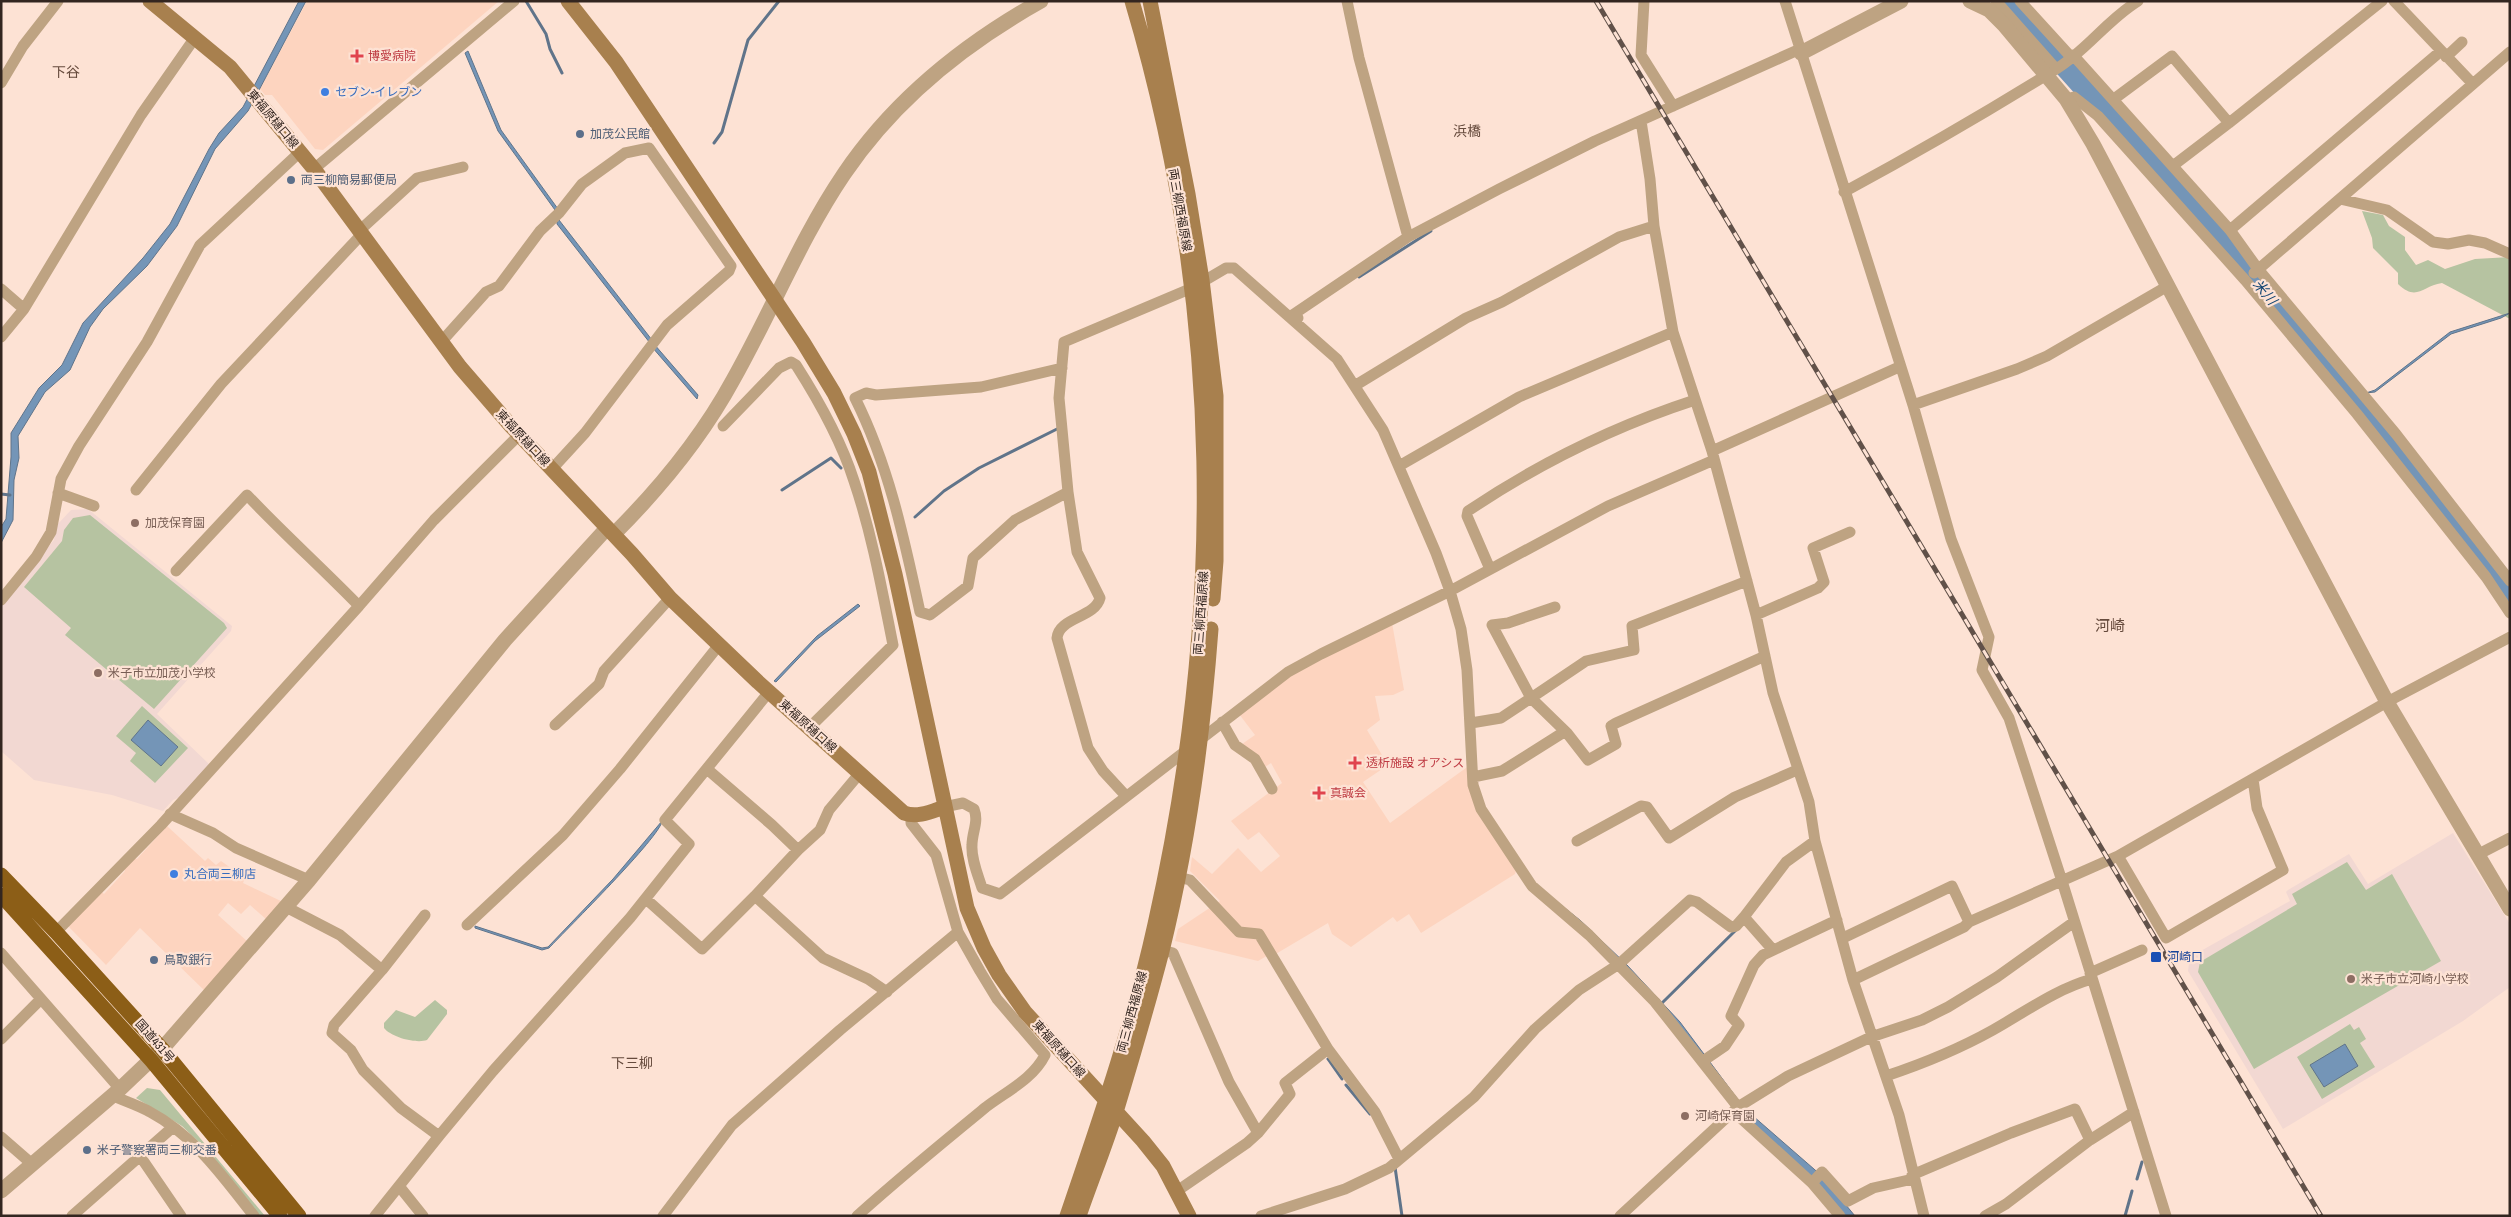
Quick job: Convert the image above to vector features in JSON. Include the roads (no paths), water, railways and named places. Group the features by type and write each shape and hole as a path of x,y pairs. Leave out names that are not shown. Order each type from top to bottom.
{"highway":[{"name":"国道431号","path":"1,876 56,932 162,1049 299,1216"},
{"name":"国道431号","path":"1,895 151,1060 280,1216"}],"main road":[{"name":"東福原樋口線","path":"150,1 194,40 230,67 314,169 460,367 670,598 769,692 904,813 911,816"},
{"name":"東福原樋口線","path":"568,1 616,62 774,298 834,393 854,434 878,503 967,908 984,948 999,975 1026,1012 1163,1166 1189,1216"},
{"name":"両三柳西福原線","path":"1080,1216 1111,1107 1162,950 1178,877 1192,799 1207,686 1216,562 1216,396 1197,284 1165,124 1132,1"},
{"name":"両三柳西福原線","path":"1067,1216 1111,1107 1123,1046 1155,924 1188,749 1204,584 1204,462 1197,284 1188,194 1150,1"},
{"path":"911,816 944,808"}],"street":[{"path":"1,83 23,46 58,1"},
{"path":"314,169 514,1"},
{"path":"1,1191 162,1049 309,880 505,640 666,476 697,437 734,380 814,222 845,173 880,129 912,94 957,55 981,37 1041,1"},
{"path":"1347,1 1359,58 1408,237"},
{"path":"1644,1 1641,55 1673,106"},
{"path":"1785,1 1899,368 1913,405 1951,539 1989,637 1982,670 2009,718 2062,881 2166,1216"},
{"path":"1295,321 1298,318 1294,314 1408,237 1499,188 1673,106 1801,51 1901,1"},
{"path":"1970,1 1989,10 2054,71"},
{"path":"1996,1 2054,71 2066,99 2093,144 2166,286 2387,702 2510,909"},
{"path":"2020,1 2071,57 2114,99 2230,230 2258,269 2396,434 2510,580"},
{"path":"1844,192 1976,118 2054,71 2122,11 2138,1"},
{"path":"2174,165 2382,1"},
{"path":"2394,1 2472,83"},
{"path":"1,337 24,309 141,115 194,40"},
{"path":"2230,230 2444,54 2462,42"},
{"path":"2244,280 2510,52"},
{"path":"2114,99 2172,56 2229,123"},
{"path":"2066,99 2074,96 2098,116 2244,280 2357,414 2486,577 2510,613"},
{"path":"1641,121 1650,179 1654,226 1673,332 1713,456 1756,615 1773,693 1809,802 1815,842 1843,938 1853,980 1899,1115 1924,1216"},
{"path":"442,341 486,292 499,286 540,231 559,213 578,188 596,172 625,153 644,147 649,148 731,266 729,271 667,325 585,433 552,468"},
{"path":"1,600 36,557 51,532 62,479 79,446 137,359 200,245 300,152"},
{"path":"136,490 222,384 361,232 417,178 463,166"},
{"path":"669,177 685,166"},
{"path":"2340,199 2387,210 2433,242 2448,244 2469,240 2510,254"},
{"path":"1356,385 1466,318 1502,302 1619,237 1654,226"},
{"path":"1126,796 1103,771 1088,748 1056,638 1060,628 1095,607 1100,598 1077,552 1068,492 1059,398 1064,342 1197,284 1226,268 1234,268 1337,359 1356,385 1383,430 1450,591 1462,638 1467,670 1473,785 1481,809 1532,886 1619,964 1656,1002 1703,1062 1736,1110 1816,1179 1840,1216"},
{"path":"1913,405 2017,369 2047,356 2166,286"},
{"path":"1,289 24,309"},
{"path":"1399,466 1519,396 1673,332"},
{"path":"723,426 784,364 791,362 796,365 831,425 854,480 862,507 893,645 810,727"},
{"path":"1062,368 980,387 897,394 866,393 855,398 871,429 895,498 920,612 930,615 968,586 973,558 1015,520 1068,492"},
{"path":"944,808 962,803 974,809 976,824 972,852 982,888 1000,894 1288,672 1450,591 1608,506 1899,368"},
{"path":"1490,569 1467,516 1468,511 1558,458 1646,416 1695,400"},
{"path":"56,932 170,814 359,606 434,520 519,434"},
{"path":"58,493 94,506"},
{"path":"176,571 247,495 286,536 307,552 359,606"},
{"path":"862,507 895,498"},
{"path":"1756,615 1818,588 1824,582 1813,548 1850,532"},
{"path":"1471,723 1501,718 1586,661 1634,650 1632,626 1729,586 1747,581"},
{"path":"555,725 599,684 604,671 670,598"},
{"path":"1555,607 1508,623 1492,625 1531,698 1588,760 1616,744 1611,726 1616,723 1765,656"},
{"path":"1853,980 1964,927 1970,922 2118,856 2387,702 2510,637"},
{"path":"468,925 562,835 620,769 719,645"},
{"path":"375,1216 493,1071 646,899 689,844 666,820 769,692"},
{"path":"1222,722 1235,745 1255,759 1272,789"},
{"path":"1473,777 1502,771 1564,732"},
{"path":"707,769 798,850"},
{"path":"1577,841 1640,806 1647,807 1669,838 1735,797 1797,770"},
{"path":"646,899 702,949 798,850 820,830 829,810 860,773"},
{"path":"2118,856 2166,938 2283,870 2257,808 2253,779"},
{"path":"170,814 213,832 236,848 309,880"},
{"path":"857,1216 917,1163 996,1100 1038,1070 1045,1055 997,999 958,932 936,855 911,824 911,816"},
{"path":"2477,855 2510,838"},
{"path":"1261,1216 1345,1189 1389,1168 1474,1097 1535,1029 1579,990 1619,964 1690,900 1697,902 1731,927 1736,926 1786,862 1815,842"},
{"path":"1178,877 1190,880 1239,932 1255,935 1328,1049 1375,1112 1399,1159"},
{"path":"1843,938 1952,886 1970,922"},
{"path":"755,896 823,958 868,980 887,992"},
{"path":"286,907 340,935 382,970"},
{"path":"425,915 382,970 334,1026 332,1033 351,1050 363,1070 401,1108 439,1136"},
{"path":"1744,917 1773,950"},
{"path":"1703,1062 1725,1046 1739,1024 1731,1016 1754,965 1763,955 1837,920"},
{"path":"1620,1216 1736,1110 1788,1076 1871,1037 1922,1020 1948,1007 1997,978 2074,922"},
{"path":"663,1216 732,1125 840,1030 958,932"},
{"path":"1162,950 1173,953 1229,1082 1258,1133"},
{"path":"1886,1076 1943,1054 1990,1031 2048,996 2142,950"},
{"path":"1,953 41,999 115,1092 173,1126 199,1148 254,1216"},
{"path":"1,1039 41,999"},
{"path":"1177,1191 1247,1143 1258,1133 1290,1094 1285,1083 1328,1049"},
{"path":"1816,1179 1822,1172 1848,1201 1873,1188 1913,1177 2011,1133 2075,1109 2090,1140"},
{"path":"1985,1216 2006,1204 2090,1140 2134,1112"},
{"path":"72,1216 173,1126"},
{"path":"1,1137 32,1164"},
{"path":"140,1156 176,1214"},
{"path":"399,1186 423,1216"}],"water":[{"path":"299,1 306,1 248,111 215,149 177,226 147,266 103,309 90,327 70,370 45,392 18,436 19,458 14,480 13,520 1,543 1,527 6,519 11,433 39,388 62,365 83,323 143,258 170,224 209,149 219,133 243,107"},
{"path":"468,51 501,130 558,209 555,210 498,131 465,53"},
{"path":"559,220 652,340 650,343 557,224"},
{"path":"2510,313 2501,318 2451,334 2375,392 2366,393 2375,390 2450,332"},
{"path":"654,344 698,395 697,399 652,347"},
{"path":"858,604 860,606 815,641 776,682 774,681 817,636"},
{"path":"148,720 178,747 161,766 131,740"},
{"path":"662,821 658,830 630,863 549,948 542,950 475,928 475,926 542,948 548,947 613,879"},
{"path":"1541,889 1581,921 1627,965 1680,1022 1745,1109 1822,1176 1855,1216 1842,1216 1746,1121 1682,1029 1548,899"},
{"path":"2345,1044 2358,1066 2324,1087 2310,1065"}],"waterway":[{"path":"526,1 546,34 550,49 562,73"},
{"path":"714,143 722,132 748,40 779,1"},
{"name":"米川","path":"2005,1 2229,250 2374,420 2435,504 2510,596"},
{"path":"1359,277 1431,231"},
{"path":"915,517 944,491 979,468 1059,428"},
{"path":"782,490 831,458 841,468"},
{"path":"1,494 10,495"},
{"path":"1661,1004 1737,929"},
{"path":"1328,1059 1342,1079"},
{"path":"1346,1085 1370,1114"},
{"path":"2137,1179 2142,1162"},
{"path":"1395,1167 1402,1216"},
{"path":"2125,1216 2132,1191"}],"railway":[{"path":"1596,1 2321,1216"}],"place":[{"name":"博愛病院","path":"357,56"},
{"name":"セブン-イレブン","path":"325,92"},
{"name":"加茂公民館","path":"580,134"},
{"name":"両三柳簡易郵便局","path":"291,180"},
{"name":"加茂保育園","path":"135,523"},
{"name":"米子市立加茂小学校","path":"98,673"},
{"name":"透析施設 オアシス","path":"1355,763"},
{"name":"真誠会","path":"1319,793"},
{"name":"丸合両三柳店","path":"174,874"},
{"name":"河崎口","path":"2156,957"},
{"name":"鳥取銀行","path":"154,960"},
{"name":"米子市立河崎小学校","path":"2351,979"},
{"name":"河崎保育園","path":"1685,1116"},
{"name":"米子警察署両三柳交番","path":"87,1150"}],"district":[{"name":"下谷","path":"66,72"},
{"name":"浜橋","path":"1467,131"},
{"name":"河崎","path":"2110,626"},
{"name":"下三柳","path":"632,1063"}]}
